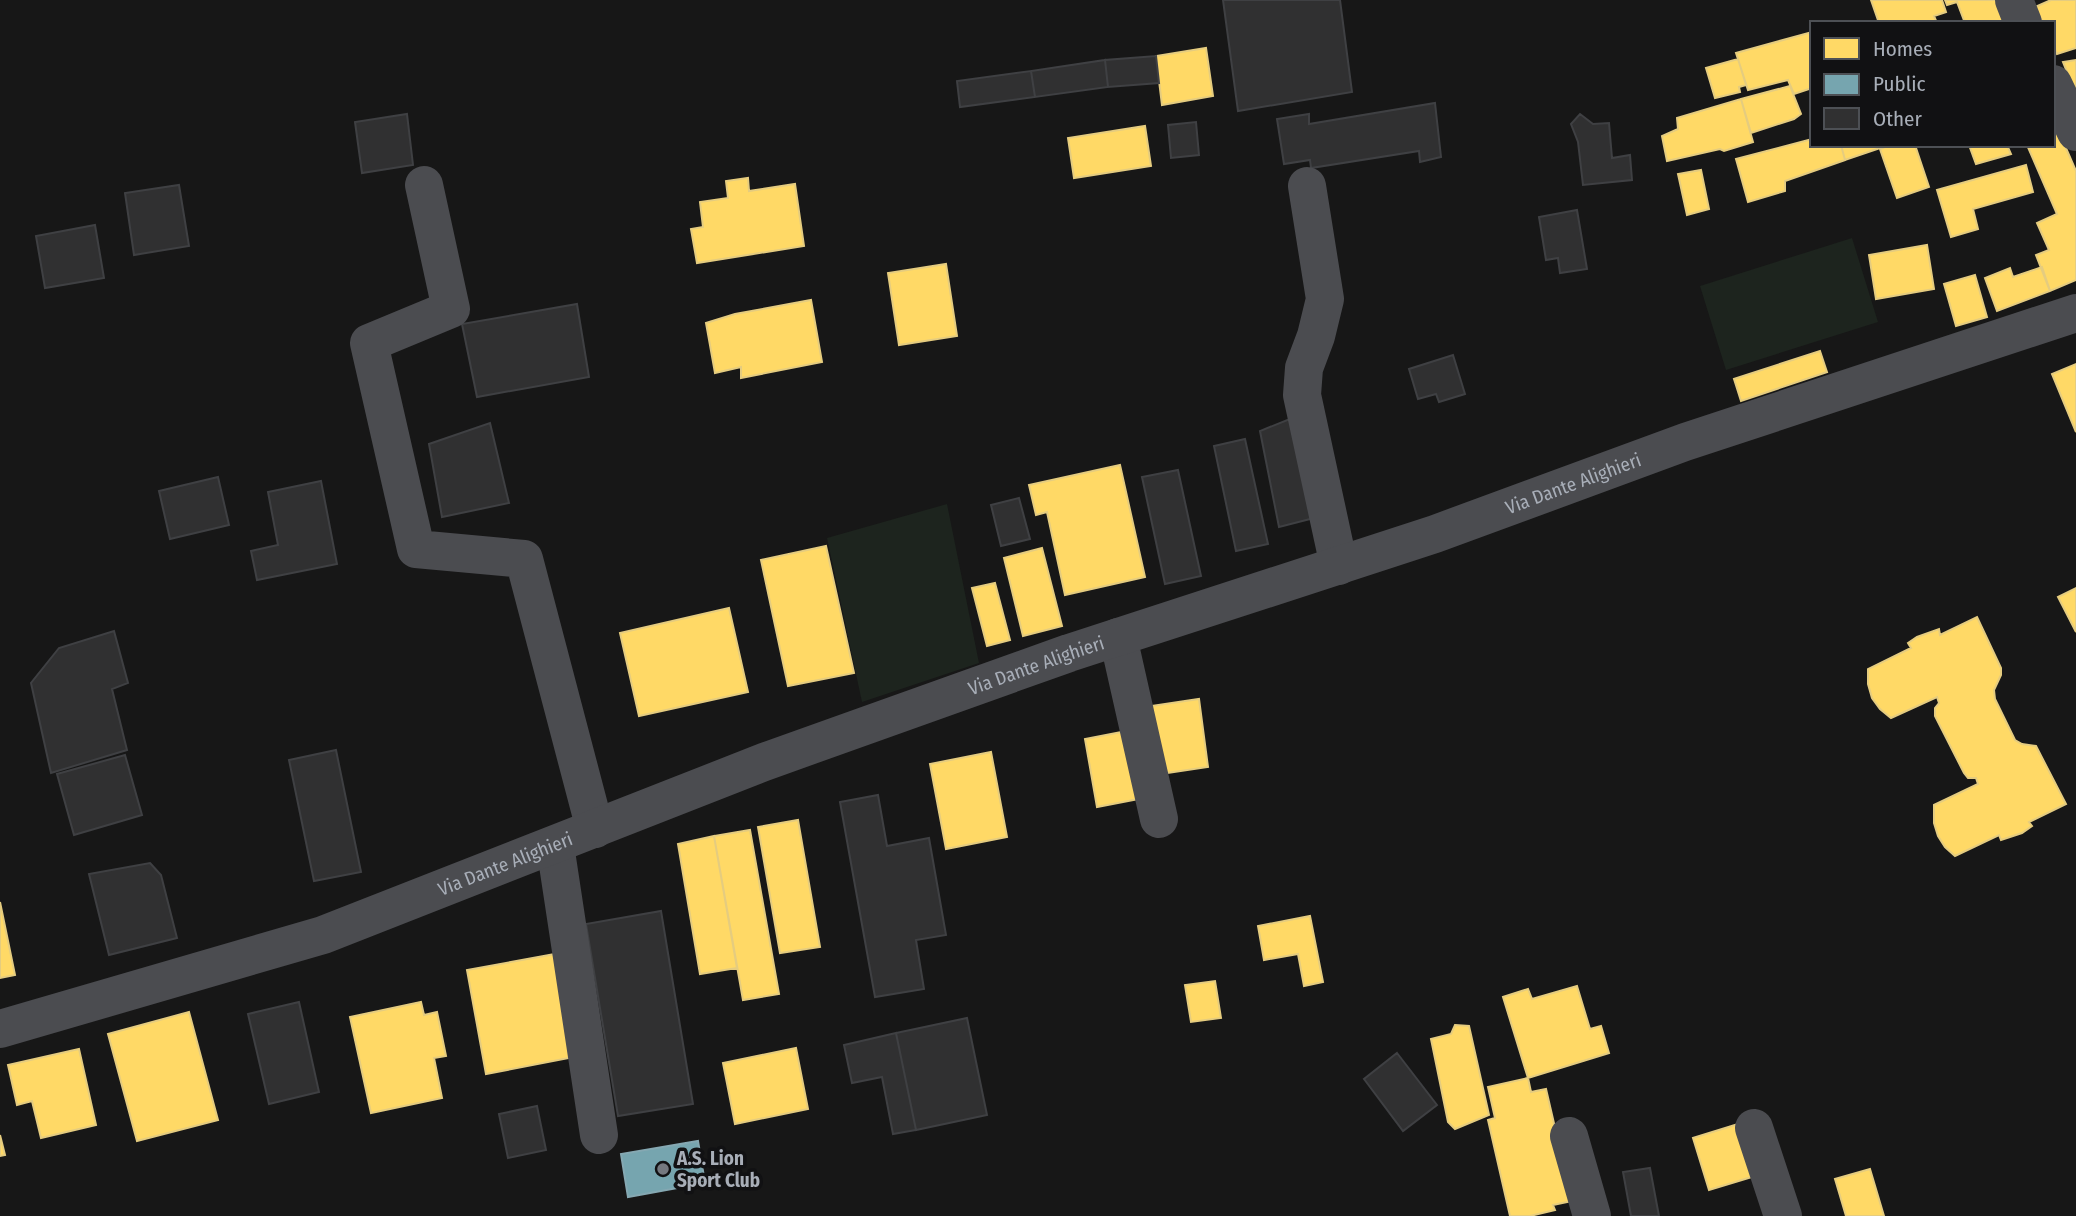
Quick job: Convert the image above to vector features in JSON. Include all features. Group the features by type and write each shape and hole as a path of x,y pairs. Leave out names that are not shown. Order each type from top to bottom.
{"street":[{"path":"2014,0 2022,21"},
{"path":"424,185 451,309 369,343 416,549 524,559 594,830"},
{"path":"1307,186 1325,299 1316,336 1304,368 1302,395 1339,565"},
{"name":"Via Dante Alighieri","path":"0,1029 323,935 764,762 1118,637 1435,534 1685,442 2076,313"},
{"path":"1118,637 1160,819"},
{"path":"555,845 599,1135"},
{"path":"1754,1128 1783,1216"},
{"path":"1569,1136 1592,1216"}],"shaded area":[{"path":"1852,238 1878,322 1726,370 1700,286"},
{"path":"947,504 979,663 862,702 827,538"}],"building: Homes":[{"path":"1871,0 1942,0 1946,12 1934,16 1936,21 1878,21"},
{"path":"1945,0 1999,0 2009,21 1964,21 1957,2 1947,5"},
{"path":"2051,0 2076,0 2076,48 2057,54 2055,21 2042,21 2035,7"},
{"path":"1810,33 1810,89 1794,94 1788,80 1748,90 1736,53"},
{"path":"1206,48 1213,96 1162,105 1156,56"},
{"path":"1738,59 1746,85 1739,87 1740,92 1715,98 1706,68"},
{"path":"2076,60 2076,94 2063,62"},
{"path":"1790,86 1801,114 1794,119 1751,133 1741,99"},
{"path":"1741,99 1753,142 1724,151 1720,149 1667,161 1662,136 1678,129 1677,118"},
{"path":"2055,125 2076,171 2076,280 2050,291 2036,255 2049,250 2037,223 2057,214 2028,147 2055,147"},
{"path":"1145,126 1151,166 1074,178 1068,138"},
{"path":"1810,140 1810,147 1842,147 1845,160 1785,181 1785,191 1748,202 1736,159"},
{"path":"1842,147 1883,147 1845,160"},
{"path":"1916,147 1929,187 1897,198 1880,149"},
{"path":"1970,147 2008,147 2011,154 1976,164"},
{"path":"2026,165 2033,192 1973,209 1978,229 1951,237 1937,190"},
{"path":"1701,170 1709,209 1687,215 1678,174"},
{"path":"748,178 749,191 795,184 804,246 697,263 691,229 703,227 700,202 728,198 726,181"},
{"path":"1927,245 1934,289 1876,299 1869,255"},
{"path":"946,264 957,336 899,345 888,273"},
{"path":"2042,267 2050,291 1997,311 1985,278 2010,268 2013,277"},
{"path":"1975,275 1987,317 1956,326 1944,284"},
{"path":"811,300 822,362 741,378 741,367 715,373 706,323 735,314"},
{"path":"1820,351 1827,372 1741,401 1734,379"},
{"path":"2076,364 2076,432 2052,374"},
{"path":"1120,465 1145,577 1065,595 1047,512 1036,515 1029,485"},
{"path":"826,546 854,673 788,686 761,560"},
{"path":"1042,548 1062,626 1023,636 1004,558"},
{"path":"995,583 1010,640 987,646 972,588"},
{"path":"2076,588 2076,632 2058,597"},
{"path":"729,608 748,692 639,716 620,633"},
{"path":"1977,617 2001,668 2001,675 1994,690 1995,699 2015,740 2036,746 2066,804 2029,822 2032,826 2022,833 2001,840 1999,835 1955,856 1938,836 1934,823 1934,805 1978,784 1976,778 1968,778 1964,773 1935,716 1935,708 1939,703 1937,697 1891,718 1872,698 1868,669 1911,648 1908,643 1917,637 1939,629 1940,635"},
{"path":"1199,699 1208,767 1160,774 1151,706"},
{"path":"1132,730 1144,798 1097,807 1085,739"},
{"path":"991,752 1007,837 946,849 930,764"},
{"path":"798,820 820,947 780,953 758,827"},
{"path":"750,830 779,994 743,1000 714,836"},
{"path":"714,836 737,968 700,974 678,844"},
{"path":"0,902 15,975 0,978"},
{"path":"1310,916 1323,982 1304,986 1298,954 1264,960 1258,926"},
{"path":"555,954 574,1057 486,1074 467,970"},
{"path":"1215,981 1221,1018 1191,1022 1185,985"},
{"path":"1577,986 1590,1029 1601,1026 1609,1053 1528,1078 1503,997 1528,989 1532,999"},
{"path":"421,1002 424,1015 437,1012 446,1056 434,1058 442,1098 371,1113 350,1017"},
{"path":"189,1012 218,1120 137,1141 108,1034"},
{"path":"1455,1025 1469,1026 1489,1115 1455,1129 1448,1122 1431,1039 1451,1034"},
{"path":"796,1048 808,1109 735,1124 723,1063"},
{"path":"79,1049 96,1125 41,1138 32,1101 17,1105 8,1065"},
{"path":"1528,1078 1531,1092 1546,1089 1572,1201 1553,1205 1555,1210 1530,1216 1510,1216 1488,1120 1495,1118 1488,1087"},
{"path":"1738,1124 1755,1176 1709,1190 1693,1138"},
{"path":"0,1135 5,1155 0,1156"},
{"path":"1870,1169 1884,1216 1846,1216 1835,1179"}],"building: Public":[{"name":"A.S. Lion Sport Club","path":"698,1141 705,1183 628,1197 621,1154"}],"building: Other":[{"path":"1223,0 1340,0 1352,92 1238,111"},
{"path":"1156,56 1159,83 1108,87 1105,60"},
{"path":"1105,60 1108,87 1035,97 1031,71"},
{"path":"1031,71 1035,97 960,107 957,81"},
{"path":"1435,103 1441,157 1420,162 1419,151 1311,168 1310,160 1284,164 1277,119 1309,114 1309,124"},
{"path":"407,114 413,165 362,173 355,122"},
{"path":"1580,114 1593,124 1609,123 1612,158 1630,155 1632,180 1583,185 1578,142 1571,124"},
{"path":"1196,122 1199,155 1171,158 1168,125"},
{"path":"179,185 189,246 134,255 125,193"},
{"path":"1577,210 1587,269 1560,273 1558,258 1546,260 1539,217"},
{"path":"95,225 104,278 45,288 36,236"},
{"path":"577,304 589,377 477,397 462,324"},
{"path":"1453,355 1465,394 1439,402 1436,394 1418,399 1409,369"},
{"path":"1300,415 1318,517 1279,527 1260,431"},
{"path":"490,423 509,503 442,517 429,444"},
{"path":"1245,439 1268,544 1236,551 1214,446"},
{"path":"1178,470 1201,576 1165,584 1142,477"},
{"path":"218,477 229,525 170,539 159,491"},
{"path":"321,481 337,564 257,580 251,551 278,545 268,492"},
{"path":"1019,498 1030,539 1001,546 991,505"},
{"path":"114,631 128,683 112,689 127,750 51,773 31,683 59,648"},
{"path":"336,750 361,872 314,881 289,760"},
{"path":"125,755 142,815 74,835 57,774"},
{"path":"878,795 887,846 929,838 946,935 916,940 924,989 875,997 840,802"},
{"path":"150,863 161,875 177,938 109,955 89,874"},
{"path":"661,911 693,1104 618,1116 586,924"},
{"path":"299,1002 319,1092 269,1104 248,1014"},
{"path":"967,1018 987,1115 916,1130 896,1033"},
{"path":"896,1033 916,1130 893,1134 882,1077 852,1083 844,1045"},
{"path":"1397,1053 1437,1105 1403,1131 1364,1079"},
{"path":"537,1106 546,1150 508,1158 499,1114"},
{"path":"1650,1168 1659,1216 1631,1216 1623,1172"}],"place":[{"name":"A.S. Lion Sport Club","path":"663,1169"}]}
